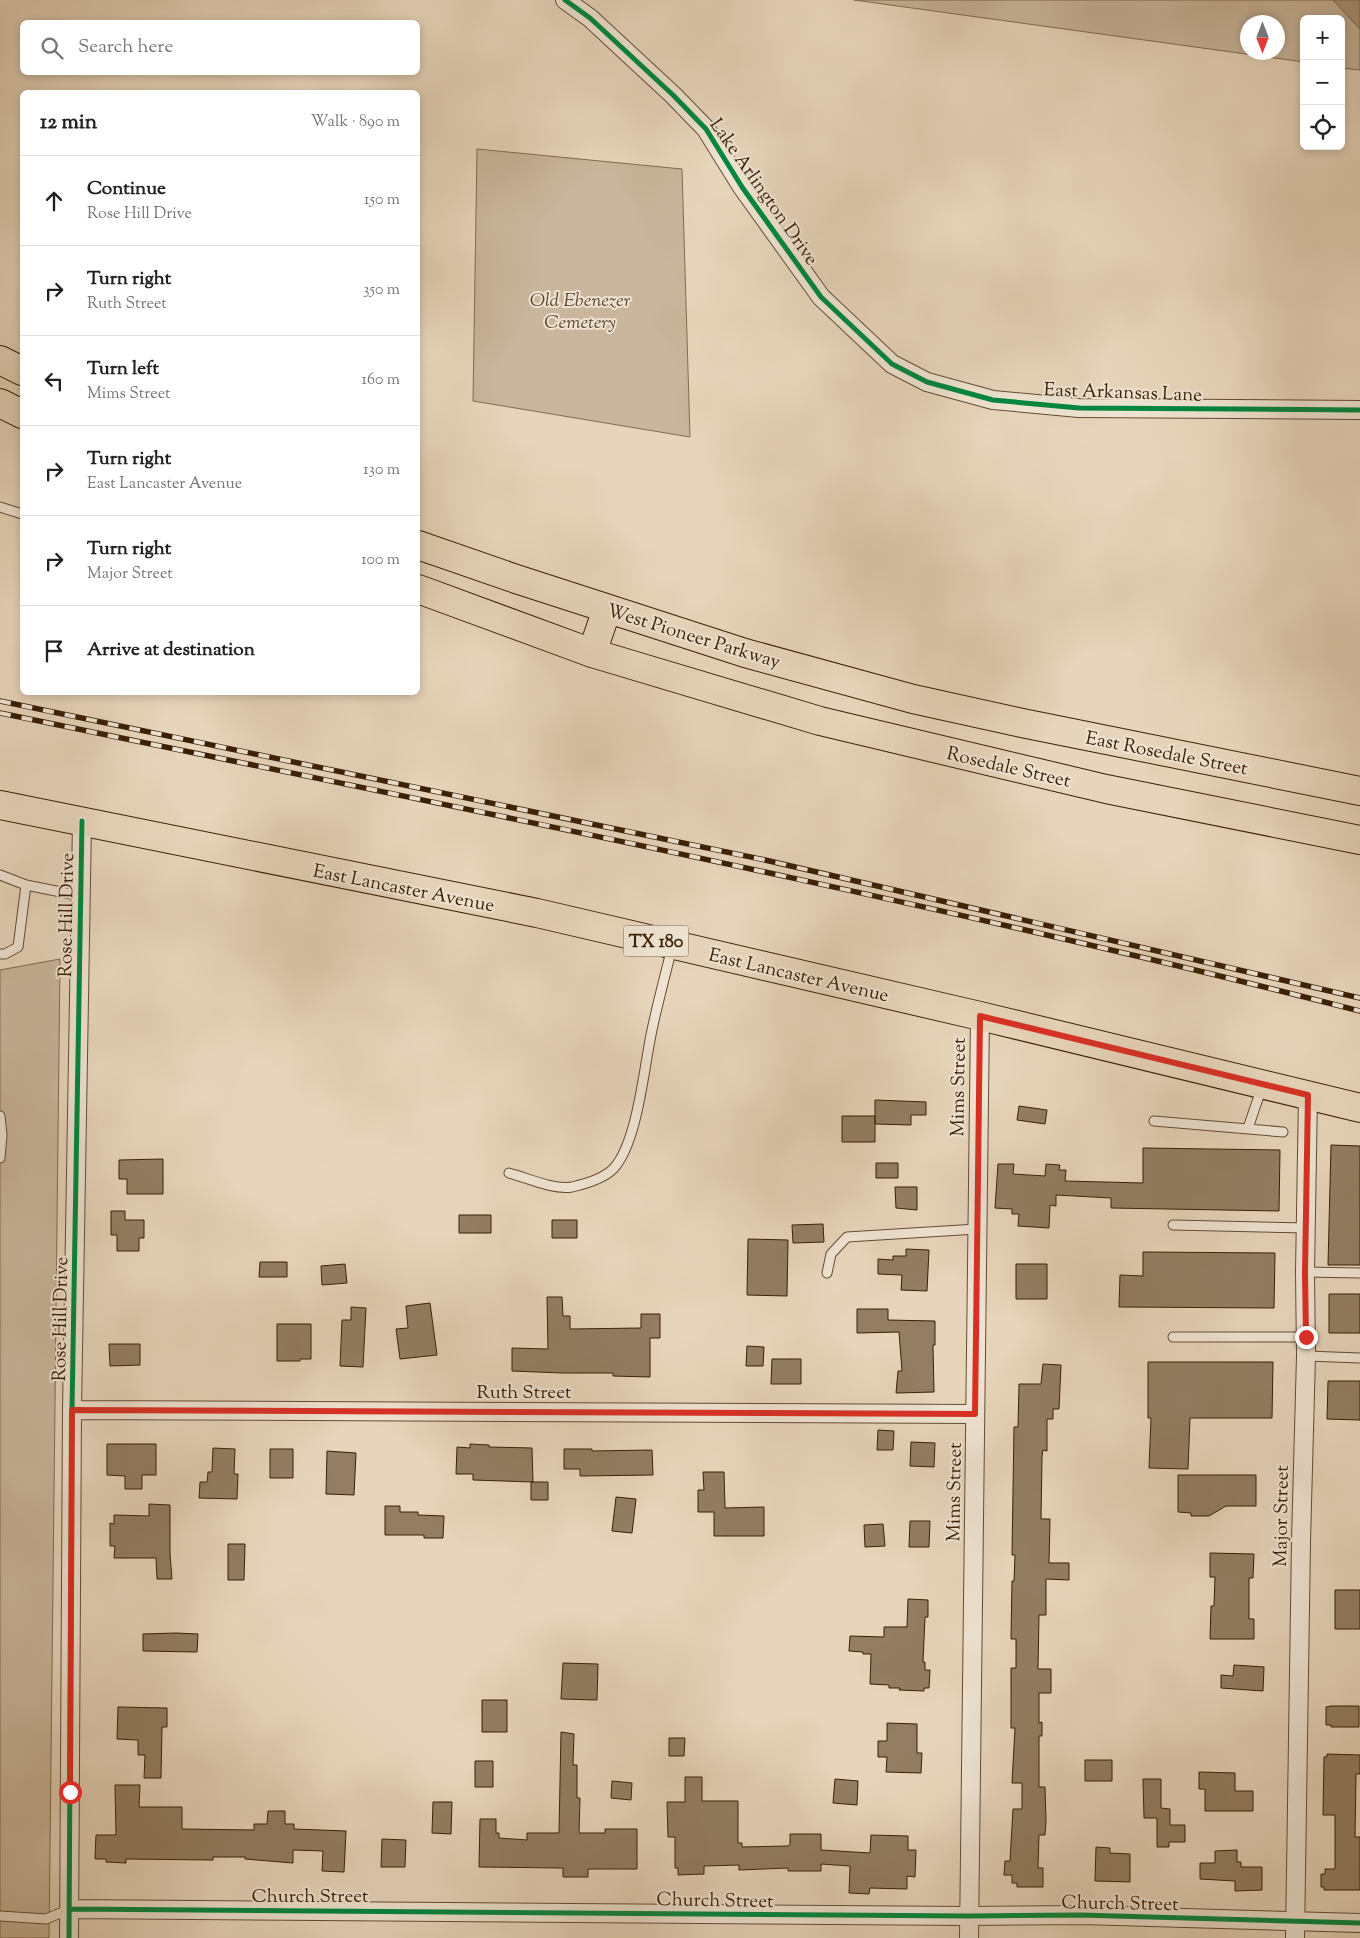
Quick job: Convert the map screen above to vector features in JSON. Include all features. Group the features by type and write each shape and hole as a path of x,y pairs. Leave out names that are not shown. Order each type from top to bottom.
{"main road":[{"path":"0,360 20,370"},
{"path":"0,402 20,413"},
{"name":"West Pioneer Parkway","path":"420,546 516,580 745,653 913,699 974,713"},
{"path":"420,589 592,653 607,608"},
{"name":"Rosedale Street","path":"592,653 820,722 1106,789 1360,840"},
{"name":"East Rosedale Street","path":"974,713 1360,791"},
{"name":"East Lancaster Avenue","path":"0,805 536,914 980,1016 1360,1108"}],"street":[{"name":"Lake Arlington Drive","path":"565,0 590,18 673,95 706,129 742,187 821,297 892,364"},
{"name":"East Arkansas Lane","path":"892,364 927,382 993,400 1079,408 1360,410"},
{"name":"Rose Hill Drive","path":"69,1938 72,1410 82,821"},
{"name":"Mims Street","path":"968,1938 980,1016"},
{"name":"Major Street","path":"1295,1930 1306,1356 1305,1272 1308,1095"},
{"name":"Ruth Street","path":"72,1410 975,1414"},
{"name":"Church Street","path":"70,1908 969,1916 1081,1915 1295,1930 1360,1923"}],"lane":[{"path":"0,507 20,513"},
{"path":"0,875 26,885 81,896"},
{"path":"0,954 18,947 26,885"},
{"path":"509,1173 558,1187 570,1187 585,1184 613,1169 626,1148 634,1122 652,1030 673,945"},
{"path":"1248,1128 1263,1085"},
{"path":"0,1116 2,1135 0,1158"},
{"path":"1154,1121 1283,1132"},
{"path":"1173,1226 1306,1228"},
{"path":"827,1274 831,1254 847,1236 977,1229"},
{"path":"1305,1272 1360,1273"},
{"path":"1173,1337 1306,1337"},
{"path":"1306,1356 1360,1358"},
{"path":"0,1916 46,1919 70,1908"}],"green space":[{"path":"854,0 1333,0 1360,29 1360,70 1345,68 1345,15 1300,15 1300,61 1285,59 1285,15 1240,15 1240,53"},
{"name":"Old Ebenezer Cemetery","path":"477,149 682,169 690,437 473,401"},
{"path":"60,959 49,1938 0,1938 0,970"}],"shaded area":[{"path":"1333,0 1360,0 1360,29"}],"building":[{"path":"875,1100 926,1102 926,1115 911,1115 911,1125 875,1124"},
{"path":"1019,1106 1047,1110 1045,1124 1017,1120"},
{"path":"842,1116 875,1116 875,1142 842,1142"},
{"path":"1331,1145 1360,1146 1360,1265 1328,1265"},
{"path":"1143,1148 1280,1150 1279,1211 1111,1208 1111,1198 1056,1195 1056,1206 1050,1205 1049,1228 1018,1226 1019,1214 1012,1214 1012,1209 995,1208 998,1164 1014,1164 1013,1174 1045,1176 1046,1164 1060,1165 1059,1170 1066,1170 1065,1181 1143,1183"},
{"path":"163,1159 163,1194 127,1194 127,1179 119,1179 119,1160"},
{"path":"876,1163 898,1163 898,1178 876,1178"},
{"path":"895,1187 917,1187 917,1210 896,1208"},
{"path":"111,1211 125,1211 125,1220 144,1220 144,1238 139,1238 139,1251 117,1251 117,1235 111,1235"},
{"path":"459,1215 491,1215 491,1233 459,1233"},
{"path":"552,1220 577,1220 577,1238 552,1238"},
{"path":"823,1224 824,1242 793,1243 792,1225"},
{"path":"748,1239 788,1240 787,1296 747,1295"},
{"path":"906,1249 929,1250 927,1291 901,1290 902,1275 878,1274 878,1259 893,1260 893,1256 906,1256"},
{"path":"1143,1252 1275,1253 1274,1308 1119,1307 1120,1275 1143,1276"},
{"path":"260,1262 287,1262 287,1277 259,1277"},
{"path":"345,1264 347,1283 322,1285 321,1266"},
{"path":"1016,1264 1047,1264 1047,1299 1016,1299"},
{"path":"1329,1294 1360,1294 1360,1333 1329,1333"},
{"path":"547,1297 562,1297 563,1316 570,1316 570,1329 641,1328 641,1314 660,1314 660,1338 650,1338 650,1377 613,1376 613,1373 512,1371 512,1348 548,1349"},
{"path":"430,1303 437,1355 400,1359 396,1329 408,1328 406,1306"},
{"path":"351,1307 366,1308 363,1367 340,1366 342,1320 351,1320"},
{"path":"857,1309 888,1309 888,1320 935,1321 935,1345 933,1345 934,1392 896,1393 898,1371 902,1371 899,1332 857,1333"},
{"path":"277,1324 311,1324 311,1359 277,1361"},
{"path":"109,1344 140,1344 140,1365 110,1366"},
{"path":"747,1346 764,1347 763,1366 746,1366"},
{"path":"772,1359 801,1359 801,1384 771,1384"},
{"path":"1148,1362 1273,1362 1272,1418 1190,1418 1188,1469 1149,1468 1151,1418 1148,1418"},
{"path":"1043,1364 1061,1365 1059,1409 1053,1409 1053,1419 1047,1419 1047,1451 1043,1450 1042,1456 1041,1519 1050,1519 1049,1563 1069,1563 1069,1580 1046,1579 1046,1615 1039,1615 1038,1669 1051,1669 1051,1693 1039,1693 1039,1723 1042,1722 1042,1736 1039,1736 1039,1787 1045,1787 1046,1821 1045,1835 1039,1835 1038,1868 1043,1868 1043,1887 1017,1887 1017,1883 1012,1883 1012,1875 1004,1875 1005,1861 1010,1861 1013,1809 1022,1809 1022,1783 1012,1783 1015,1728 1011,1728 1011,1668 1016,1668 1016,1639 1011,1639 1012,1581 1014,1581 1015,1555 1012,1555 1014,1427 1018,1427 1019,1384 1041,1384"},
{"path":"1328,1381 1360,1381 1360,1420 1327,1419"},
{"path":"878,1430 894,1431 893,1450 877,1450"},
{"path":"911,1442 935,1443 934,1467 910,1466"},
{"path":"107,1444 156,1444 156,1475 142,1475 142,1489 125,1489 125,1476 107,1475"},
{"path":"470,1444 489,1445 489,1447 532,1448 533,1482 473,1480 473,1474 456,1474 457,1447 470,1448"},
{"path":"213,1448 235,1449 234,1474 238,1474 237,1499 199,1498 200,1482 207,1482 208,1472 212,1472"},
{"path":"270,1449 293,1449 293,1478 270,1478"},
{"path":"564,1449 592,1449 592,1451 652,1450 653,1475 580,1476 580,1469 564,1469"},
{"path":"327,1451 356,1453 354,1495 326,1494"},
{"path":"703,1472 724,1472 725,1508 764,1507 764,1536 714,1536 714,1512 698,1512 698,1490 704,1490"},
{"path":"1178,1475 1256,1475 1256,1506 1226,1506 1209,1516 1191,1516 1191,1513 1178,1512"},
{"path":"531,1482 548,1482 548,1500 531,1500"},
{"path":"616,1497 636,1499 632,1533 612,1531"},
{"path":"149,1504 170,1505 172,1579 157,1579 156,1558 114,1558 115,1546 110,1546 110,1523 114,1524 114,1515 149,1516"},
{"path":"385,1506 400,1506 400,1512 418,1512 418,1515 444,1516 443,1538 424,1538 424,1535 385,1535"},
{"path":"910,1521 930,1521 929,1547 909,1547"},
{"path":"883,1524 885,1546 865,1547 864,1525"},
{"path":"228,1544 245,1544 244,1580 228,1580"},
{"path":"1210,1553 1254,1554 1253,1578 1249,1578 1249,1619 1254,1619 1254,1639 1210,1639 1211,1606 1214,1606 1215,1577 1210,1577"},
{"path":"1335,1590 1360,1590 1360,1629 1335,1629"},
{"path":"908,1599 928,1600 928,1617 925,1617 923,1662 925,1662 925,1670 930,1670 929,1688 924,1688 924,1691 899,1690 900,1688 889,1688 889,1685 870,1684 871,1654 849,1651 850,1636 884,1637 884,1627 907,1627"},
{"path":"143,1634 198,1634 197,1652 143,1651"},
{"path":"563,1663 598,1664 597,1700 561,1699"},
{"path":"1234,1665 1264,1667 1263,1691 1221,1688 1221,1675 1233,1676"},
{"path":"482,1700 507,1700 507,1732 482,1732"},
{"path":"1359,1706 1359,1727 1331,1727 1331,1725 1326,1725 1326,1707"},
{"path":"118,1707 167,1708 167,1727 162,1727 161,1778 144,1778 145,1755 138,1755 138,1740 117,1739"},
{"path":"887,1723 917,1724 917,1753 922,1753 921,1773 886,1772 887,1757 878,1757 878,1741 887,1741"},
{"path":"561,1732 574,1734 573,1765 577,1765 577,1798 580,1798 579,1833 605,1833 605,1829 637,1829 637,1869 588,1869 588,1877 563,1877 563,1868 479,1867 480,1819 496,1819 496,1833 499,1833 499,1838 527,1840 527,1833 559,1833"},
{"path":"669,1738 685,1738 684,1756 669,1756"},
{"path":"1327,1754 1360,1755 1360,1774 1356,1774 1355,1837 1360,1837 1360,1890 1324,1890 1324,1887 1321,1887 1321,1874 1325,1874 1325,1869 1335,1869 1335,1815 1323,1815 1324,1757 1327,1757"},
{"path":"1085,1760 1112,1760 1112,1781 1085,1781"},
{"path":"475,1761 493,1761 493,1787 475,1787"},
{"path":"1199,1772 1235,1773 1235,1791 1253,1791 1253,1811 1205,1811 1205,1789 1199,1789"},
{"path":"685,1777 702,1777 702,1801 738,1801 738,1843 742,1843 742,1847 788,1846 790,1844 790,1834 821,1834 821,1850 870,1853 871,1835 908,1836 908,1850 916,1850 915,1877 907,1876 907,1889 870,1888 869,1894 849,1893 850,1866 821,1864 821,1871 788,1871 788,1868 739,1870 739,1865 704,1866 704,1874 678,1875 678,1868 675,1868 675,1837 668,1837 667,1802 685,1802"},
{"path":"835,1779 858,1781 857,1805 833,1803"},
{"path":"1143,1779 1161,1779 1161,1808 1170,1809 1170,1825 1185,1825 1185,1842 1169,1842 1169,1847 1157,1847 1157,1818 1144,1818"},
{"path":"612,1781 632,1783 631,1800 611,1798"},
{"path":"115,1785 140,1785 139,1807 182,1807 182,1829 254,1830 254,1824 267,1824 268,1811 285,1811 285,1824 294,1824 294,1829 346,1831 344,1872 322,1871 323,1851 293,1850 293,1863 245,1859 245,1857 213,1857 213,1860 126,1859 126,1863 106,1862 106,1859 95,1859 96,1835 116,1835"},
{"path":"433,1802 452,1802 451,1834 432,1833"},
{"path":"382,1839 406,1840 405,1867 381,1867"},
{"path":"1096,1847 1110,1848 1110,1853 1130,1854 1130,1882 1095,1881"},
{"path":"1237,1850 1237,1862 1241,1862 1241,1867 1262,1867 1262,1890 1235,1891 1235,1881 1200,1879 1200,1863 1215,1863 1215,1851"}],"railway":[{"path":"0,701 765,860 1360,998"},
{"path":"0,713 511,818 852,891 1022,929 1360,1011"}],"cycle path":[{"path":"565,0 590,18 673,95 706,129 742,187 821,297 892,364 927,382 993,400 1079,408 1360,410"},
{"path":"69,1938 72,1410 82,821"},
{"path":"70,1909 969,1916 1081,1915 1360,1923"}],"route":[{"path":"70,1792 72,1410 975,1414 980,1016 1308,1095 1305,1272 1306,1337"}]}
